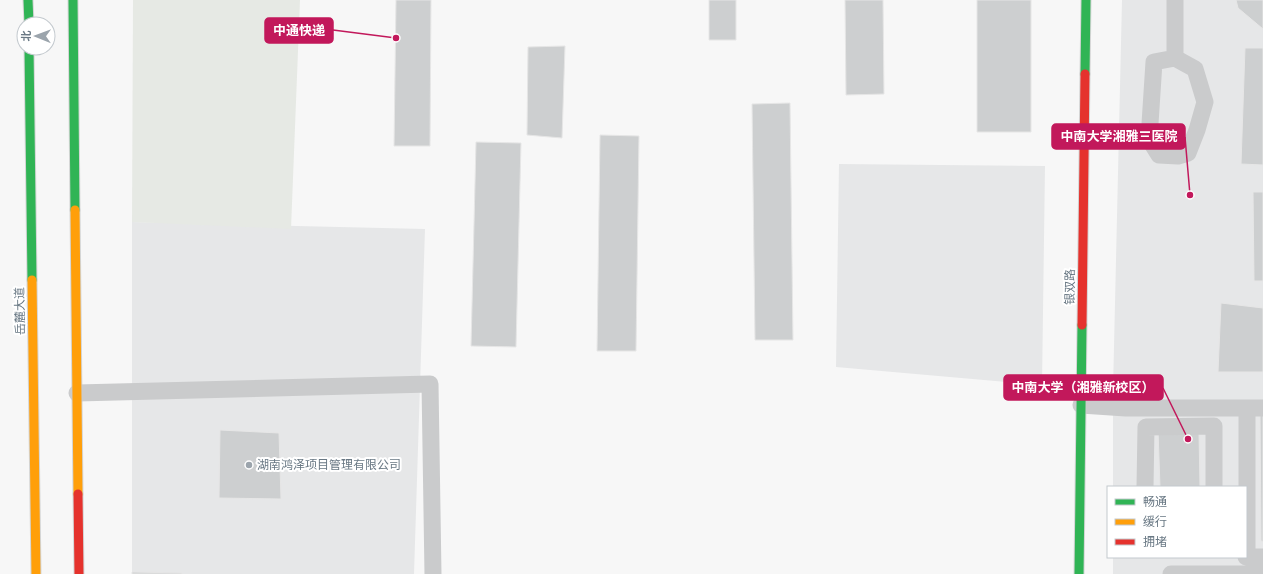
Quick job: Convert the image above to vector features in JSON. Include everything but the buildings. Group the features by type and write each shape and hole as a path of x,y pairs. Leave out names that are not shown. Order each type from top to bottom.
{"main road":[{"path":"28,0 29,16"},
{"path":"73,0 79,574"},
{"name":"银双路","path":"1079,574 1086,0"},
{"name":"岳麓大道","path":"29,56 36,574"}],"street":[{"path":"1175,0 1175,58"},
{"path":"1175,58 1195,69 1205,102 1198,130 1188,153 1178,156 1159,155 1149,139 1154,62 1175,58"},
{"path":"77,393 430,384 433,574"},
{"path":"1081,405 1126,408 1255,408 1252,557"},
{"path":"1145,486 1146,427 1214,426 1214,486"},
{"path":"1171,574 1262,574"}],"shaded area":[{"path":"133,0 300,0 291,229 132,222"},
{"path":"1122,0 1263,0 1263,574 1113,574 1113,558 1247,558 1247,486 1113,486 1113,390"},
{"path":"839,164 1045,166 1042,385 836,367"},
{"path":"132,222 425,229 414,574 132,574"}],"traffic: fast":[{"path":"28,0 29,16"},
{"path":"73,0 75,210"},
{"path":"1085,74 1086,0"},
{"path":"29,56 32,280"},
{"path":"1079,574 1082,325"}],"traffic: slow":[{"path":"75,210 78,494"},
{"path":"32,280 36,574"}],"traffic: jam":[{"path":"1082,325 1085,74"},
{"path":"78,494 79,574"}],"place":[{"name":"中通快递","path":"396,38"},
{"name":"中南大学湘雅三医院","path":"1190,195"},
{"name":"中南大学（湘雅新校区）","path":"1188,439"},
{"name":"湖南鸿泽项目管理有限公司","path":"249,465"}]}
